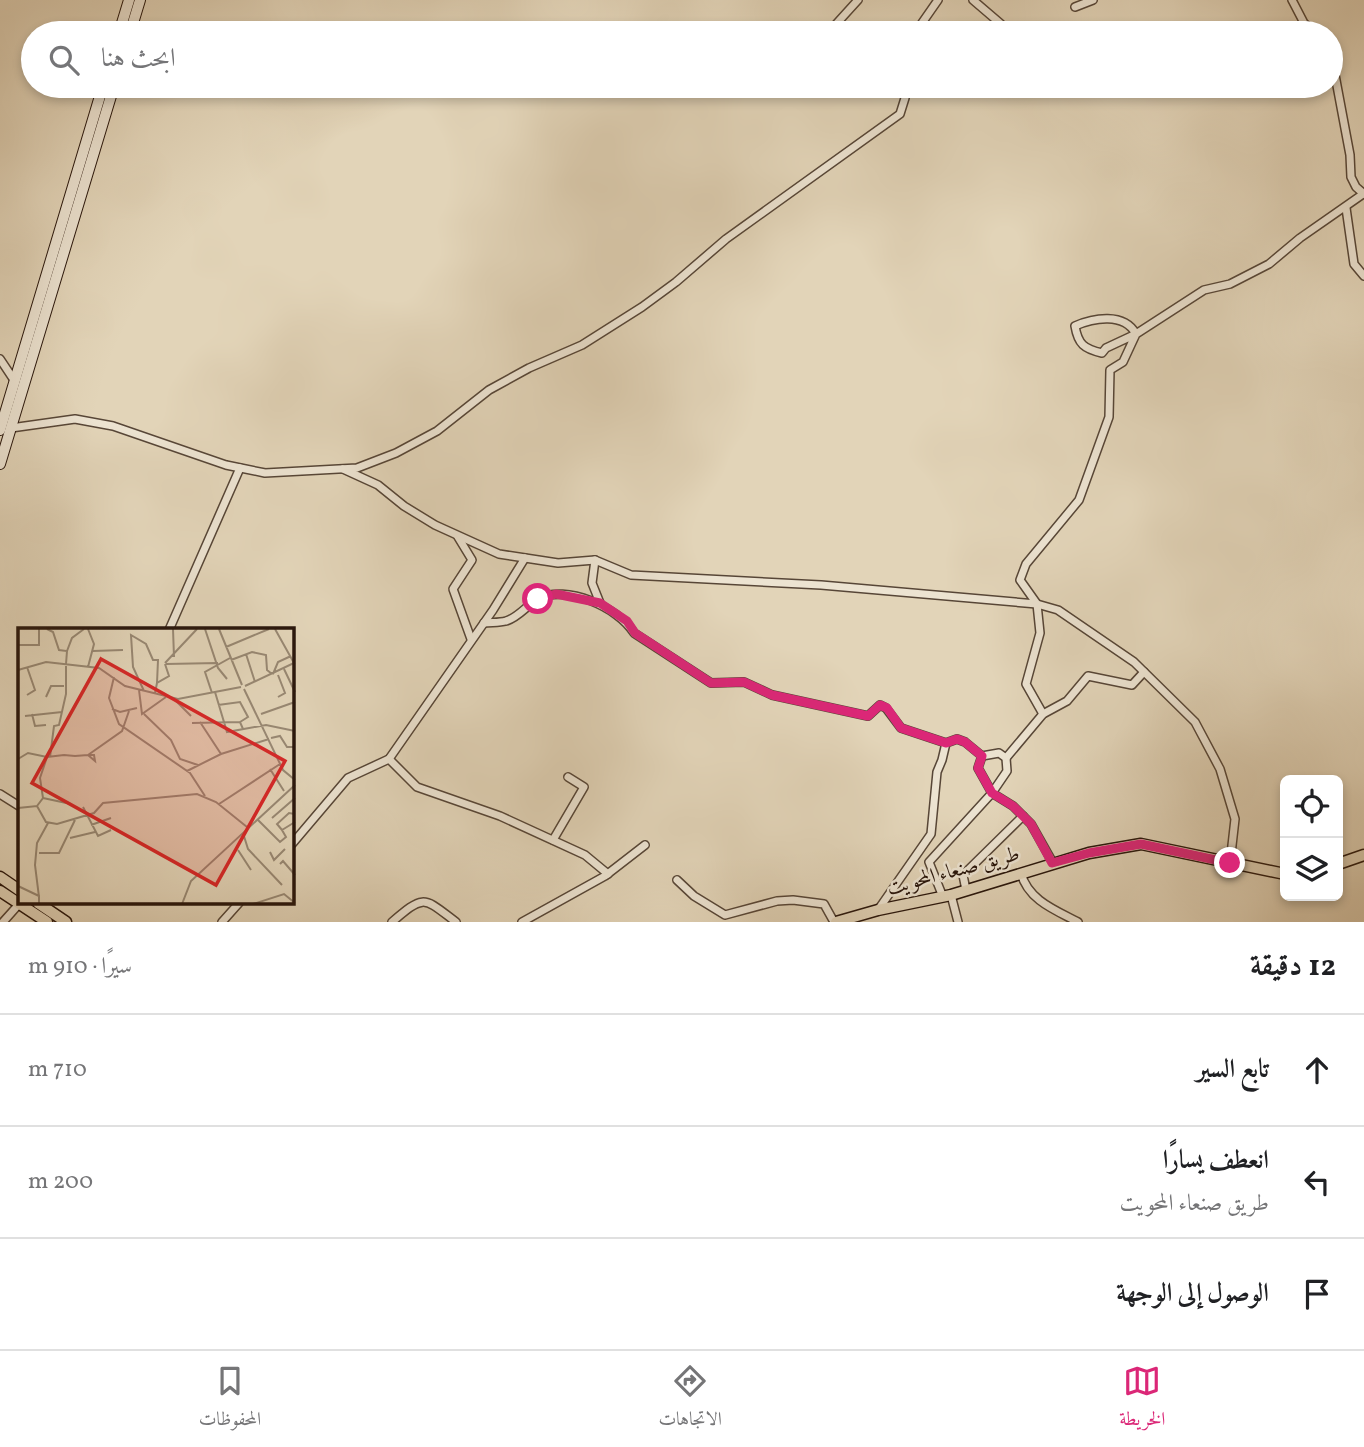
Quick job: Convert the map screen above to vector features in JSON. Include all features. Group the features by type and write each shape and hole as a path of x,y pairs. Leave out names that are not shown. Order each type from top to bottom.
{"main road":[{"path":"123,21 129,0"},
{"path":"134,21 140,0"},
{"path":"0,464 25,363 100,98"},
{"path":"0,430 14,380 25,363 110,98"},
{"name":"طريق صنعاء المحويت","path":"835,922 947,896 1089,853 1141,844 1280,873"},
{"path":"1343,862 1364,855"},
{"path":"0,877 18,888"},
{"path":"0,891 18,902"},
{"path":"20,904 47,922"},
{"path":"39,904 66,922"}],"street":[{"path":"839,21 858,0"},
{"path":"923,21 938,0"},
{"path":"973,0 998,21"},
{"path":"1075,7 1093,0"},
{"path":"1292,0 1303,21"},
{"path":"11,428 75,419 113,426 240,468 265,473 357,468 396,453 437,430 489,390 529,368 582,345 642,307 726,239 900,114 905,98"},
{"path":"1136,334 1132,328 1114,320 1095,318 1075,326 1077,340 1085,349 1102,353 1106,348 1136,334 1204,290 1230,284 1269,264 1300,238 1363,194 1351,177 1350,155 1339,98"},
{"path":"1346,208 1354,264 1364,276"},
{"path":"1043,714 1026,684 1040,633 1037,604 1020,580 1026,564 1079,500 1109,417 1110,370 1123,362 1136,334"},
{"path":"0,359 14,380"},
{"path":"170,628 240,468"},
{"path":"343,469 378,485 404,506 458,536 499,554 558,563 595,560 631,575 821,585 1037,604 1058,610 1134,662 1195,722 1220,769 1235,819 1230,863"},
{"path":"458,536 472,561 453,589 471,639"},
{"path":"294,842 348,778 389,759 484,623 525,558"},
{"path":"595,560 592,583 600,603"},
{"path":"484,623 508,621 538,599 556,594 600,603 627,621 635,633 711,683 744,682 772,695 868,716 880,705 887,708 901,728 946,743 957,739 982,756"},
{"path":"958,922 929,862 992,793 1007,771 1006,758 1043,714 1067,701 1088,676 1132,685 1144,672"},
{"path":"878,910 931,834 931,811 937,772 946,743"},
{"path":"982,756 999,752 1006,758"},
{"path":"982,756 978,768 992,793 1013,806 1031,824 1052,863"},
{"path":"389,759 418,786 500,816 586,855 608,874"},
{"path":"553,840 584,787 568,777"},
{"path":"0,794 18,803"},
{"path":"966,890 963,875 1023,817"},
{"path":"522,922 608,874 645,845"},
{"path":"1021,873 1024,883 1040,902 1077,922"},
{"path":"677,880 694,896 725,915 777,901 793,900 824,904 835,922"},
{"path":"392,922 412,905 422,901 431,903 456,922"},
{"path":"3,922 18,904"},
{"path":"222,922 238,904"}],"route":[{"path":"538,599 556,594 600,603 627,621 635,633 711,683 744,682 772,695 868,716 880,705 887,708 901,728 946,743 957,739 965,742 982,756 978,768 992,793 1013,806 1031,824 1052,863 1141,844 1230,863"}]}
